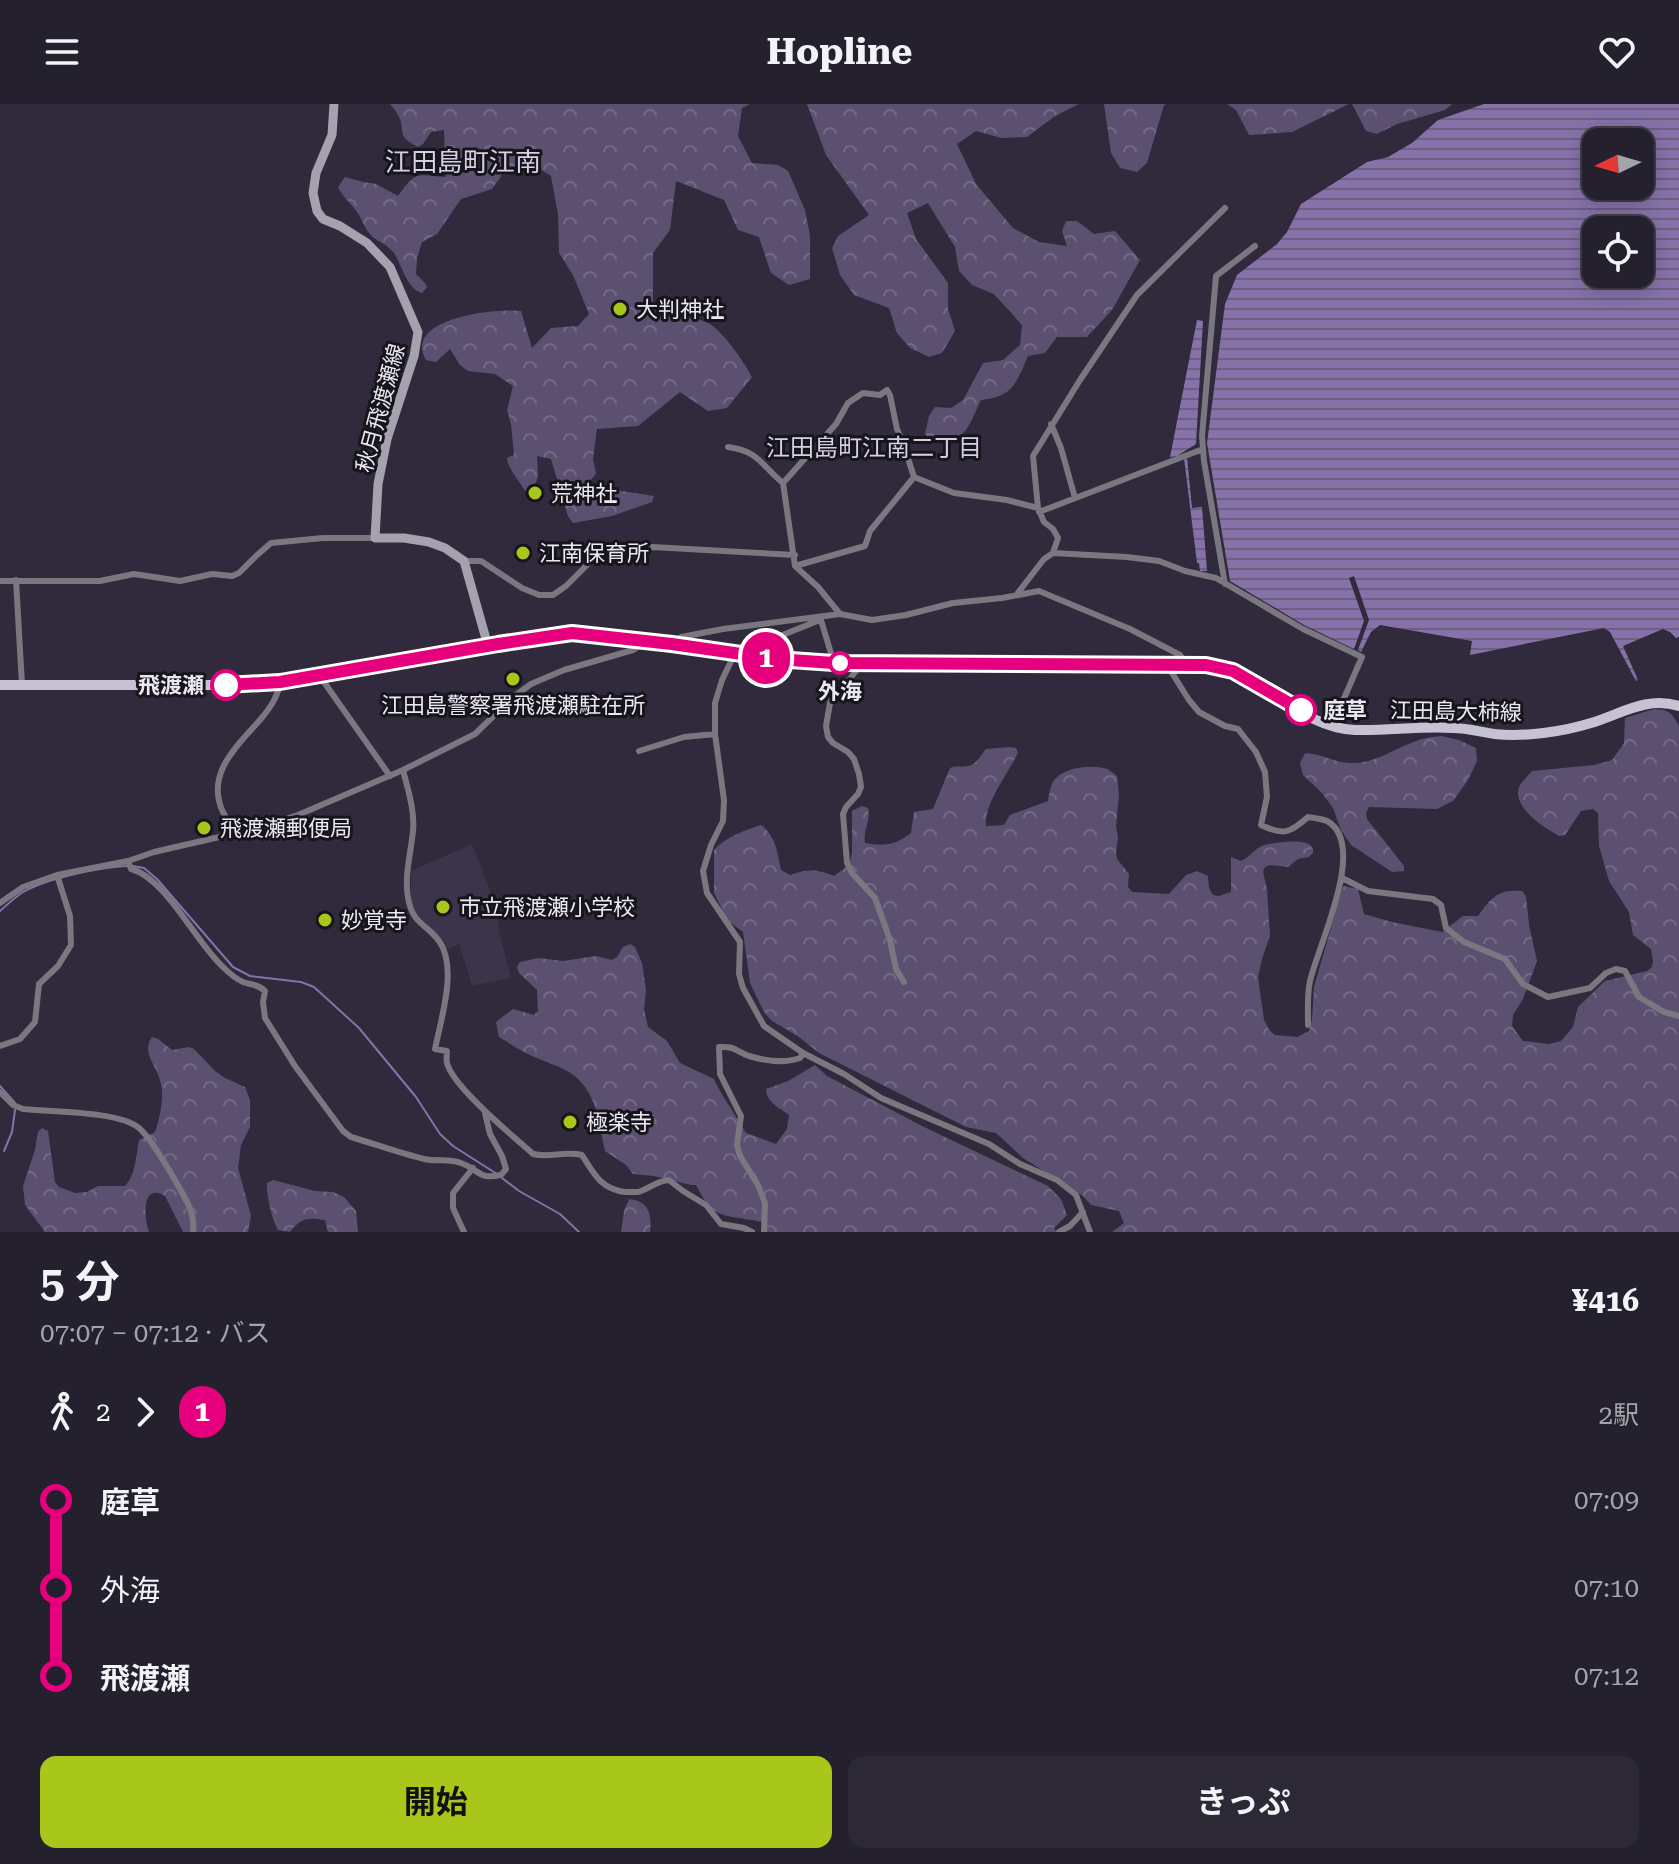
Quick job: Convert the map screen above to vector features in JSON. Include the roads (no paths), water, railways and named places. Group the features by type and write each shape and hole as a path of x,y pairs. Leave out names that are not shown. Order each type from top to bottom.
{"main road":[{"name":"秋月飛渡瀬線","path":"334,104 332,135 316,173 313,193 317,211 323,219 367,243 390,267 418,332 414,356 387,439 378,484 375,538"},
{"path":"375,538 429,542 464,561 488,646"},
{"name":"江田島大柿線","path":"0,685 280,682 572,633 776,659 834,663 1206,665 1233,671 1315,719 1332,726 1357,730 1448,727 1497,734 1526,734 1592,723 1637,705 1677,702"}],"street":[{"path":"1053,553 1058,538 1044,522 1039,510 1033,456 1137,295 1225,208"},
{"path":"1225,584 1203,449 1203,410 1216,276 1255,246"},
{"path":"783,483 836,424 848,403 863,393 880,395 887,390 914,477"},
{"path":"1051,424 1075,498"},
{"path":"728,447 743,449 758,457 771,474 783,483 795,566 818,587 840,614"},
{"path":"914,477 954,493 1007,500 1039,510 1203,449"},
{"path":"795,566 865,546 870,531 914,477"},
{"path":"0,581 100,581 134,574 180,581 212,574 232,576 271,543 323,538 375,538"},
{"path":"464,561 481,561 522,588 539,595 553,595 599,553 608,549 652,547 795,555"},
{"path":"1017,594 1044,559 1053,553 1159,561 1216,578 1303,629 1362,657 1332,726"},
{"path":"16,580 22,685"},
{"path":"672,644 681,637 723,629 840,614 872,620 919,613 953,603 1039,591 1130,629 1180,655 1187,664"},
{"path":"820,618 740,654 722,680 715,703 715,734 724,800 723,821 703,871 707,893 740,942 739,974 743,988 764,1026 803,1053 881,1098 989,1144 1020,1164 1057,1180 1076,1195 1090,1232"},
{"path":"820,618 834,663"},
{"path":"0,903 23,887 57,875 129,864 154,852 276,824 390,776 475,734 531,684 564,670 633,650 644,641"},
{"path":"862,663 834,694 826,726 833,743 854,759 861,787 843,814 847,863 875,898 890,940 896,969 904,982"},
{"path":"1167,665 1199,712 1225,726 1238,729 1256,752 1265,772 1267,797 1261,825 1280,833 1294,830 1308,817 1328,822 1338,833 1344,870 1310,981 1308,1025"},
{"path":"319,675 390,776"},
{"path":"236,833 219,801 220,772 225,761 271,707 280,682"},
{"path":"639,751 684,737 715,734"},
{"path":"403,770 414,826 406,886 408,901 417,921 440,941 448,962 435,1049 447,1051 447,1064 456,1080 533,1154 543,1157 574,1153 582,1155 607,1188 626,1192 639,1192 661,1180 669,1180 706,1205 721,1224 752,1232"},
{"path":"129,864 154,884 223,967 242,981 261,986 265,991 265,1018 295,1066 343,1131 351,1137 427,1160 460,1162 481,1175 501,1175 506,1169 490,1134 484,1109"},
{"path":"0,1046 20,1039 35,1022 39,984 58,966 71,945 70,916 57,875"},
{"path":"1342,878 1368,891 1433,899 1441,905 1446,928 1464,942 1505,959 1523,984 1548,997 1590,988 1606,973 1616,969 1625,971 1639,997 1664,1012 1679,1016"},
{"path":"764,1232 765,1203 740,1156 737,1145 741,1116 720,1074 719,1047 732,1046 748,1055 781,1062 800,1058 803,1053"},
{"path":"0,1092 13,1105 23,1109 118,1118 139,1128 163,1160 191,1210 193,1232"},
{"path":"464,1232 453,1208 453,1193 473,1168"},
{"path":"1059,1232 1070,1226 1083,1212"}],"waterway":[{"path":"0,911 35,886 89,871 127,866"},
{"path":"133,866 144,868 157,879 233,967 250,976 301,982 314,987 359,1028 416,1097 440,1134 497,1174"},
{"path":"0,1086 15,1103"},
{"path":"4,1151 12,1132 15,1110"},
{"path":"502,1178 560,1214 579,1232"}],"place":[{"name":"大判神社","path":"620,309"},
{"name":"荒神社","path":"535,493"},
{"name":"江南保育所","path":"523,553"},
{"name":"外海","path":"840,663"},
{"name":"江田島警察署飛渡瀬駐在所","path":"513,679"},
{"name":"飛渡瀬","path":"226,685"},
{"name":"庭草","path":"1301,710"},
{"name":"飛渡瀬郵便局","path":"204,828"},
{"name":"市立飛渡瀬小学校","path":"443,907"},
{"name":"妙覚寺","path":"325,920"},
{"name":"極楽寺","path":"570,1122"}],"district":[{"name":"江田島町江南","path":"463,162"},
{"name":"江田島町江南二丁目","path":"874,448"}]}
